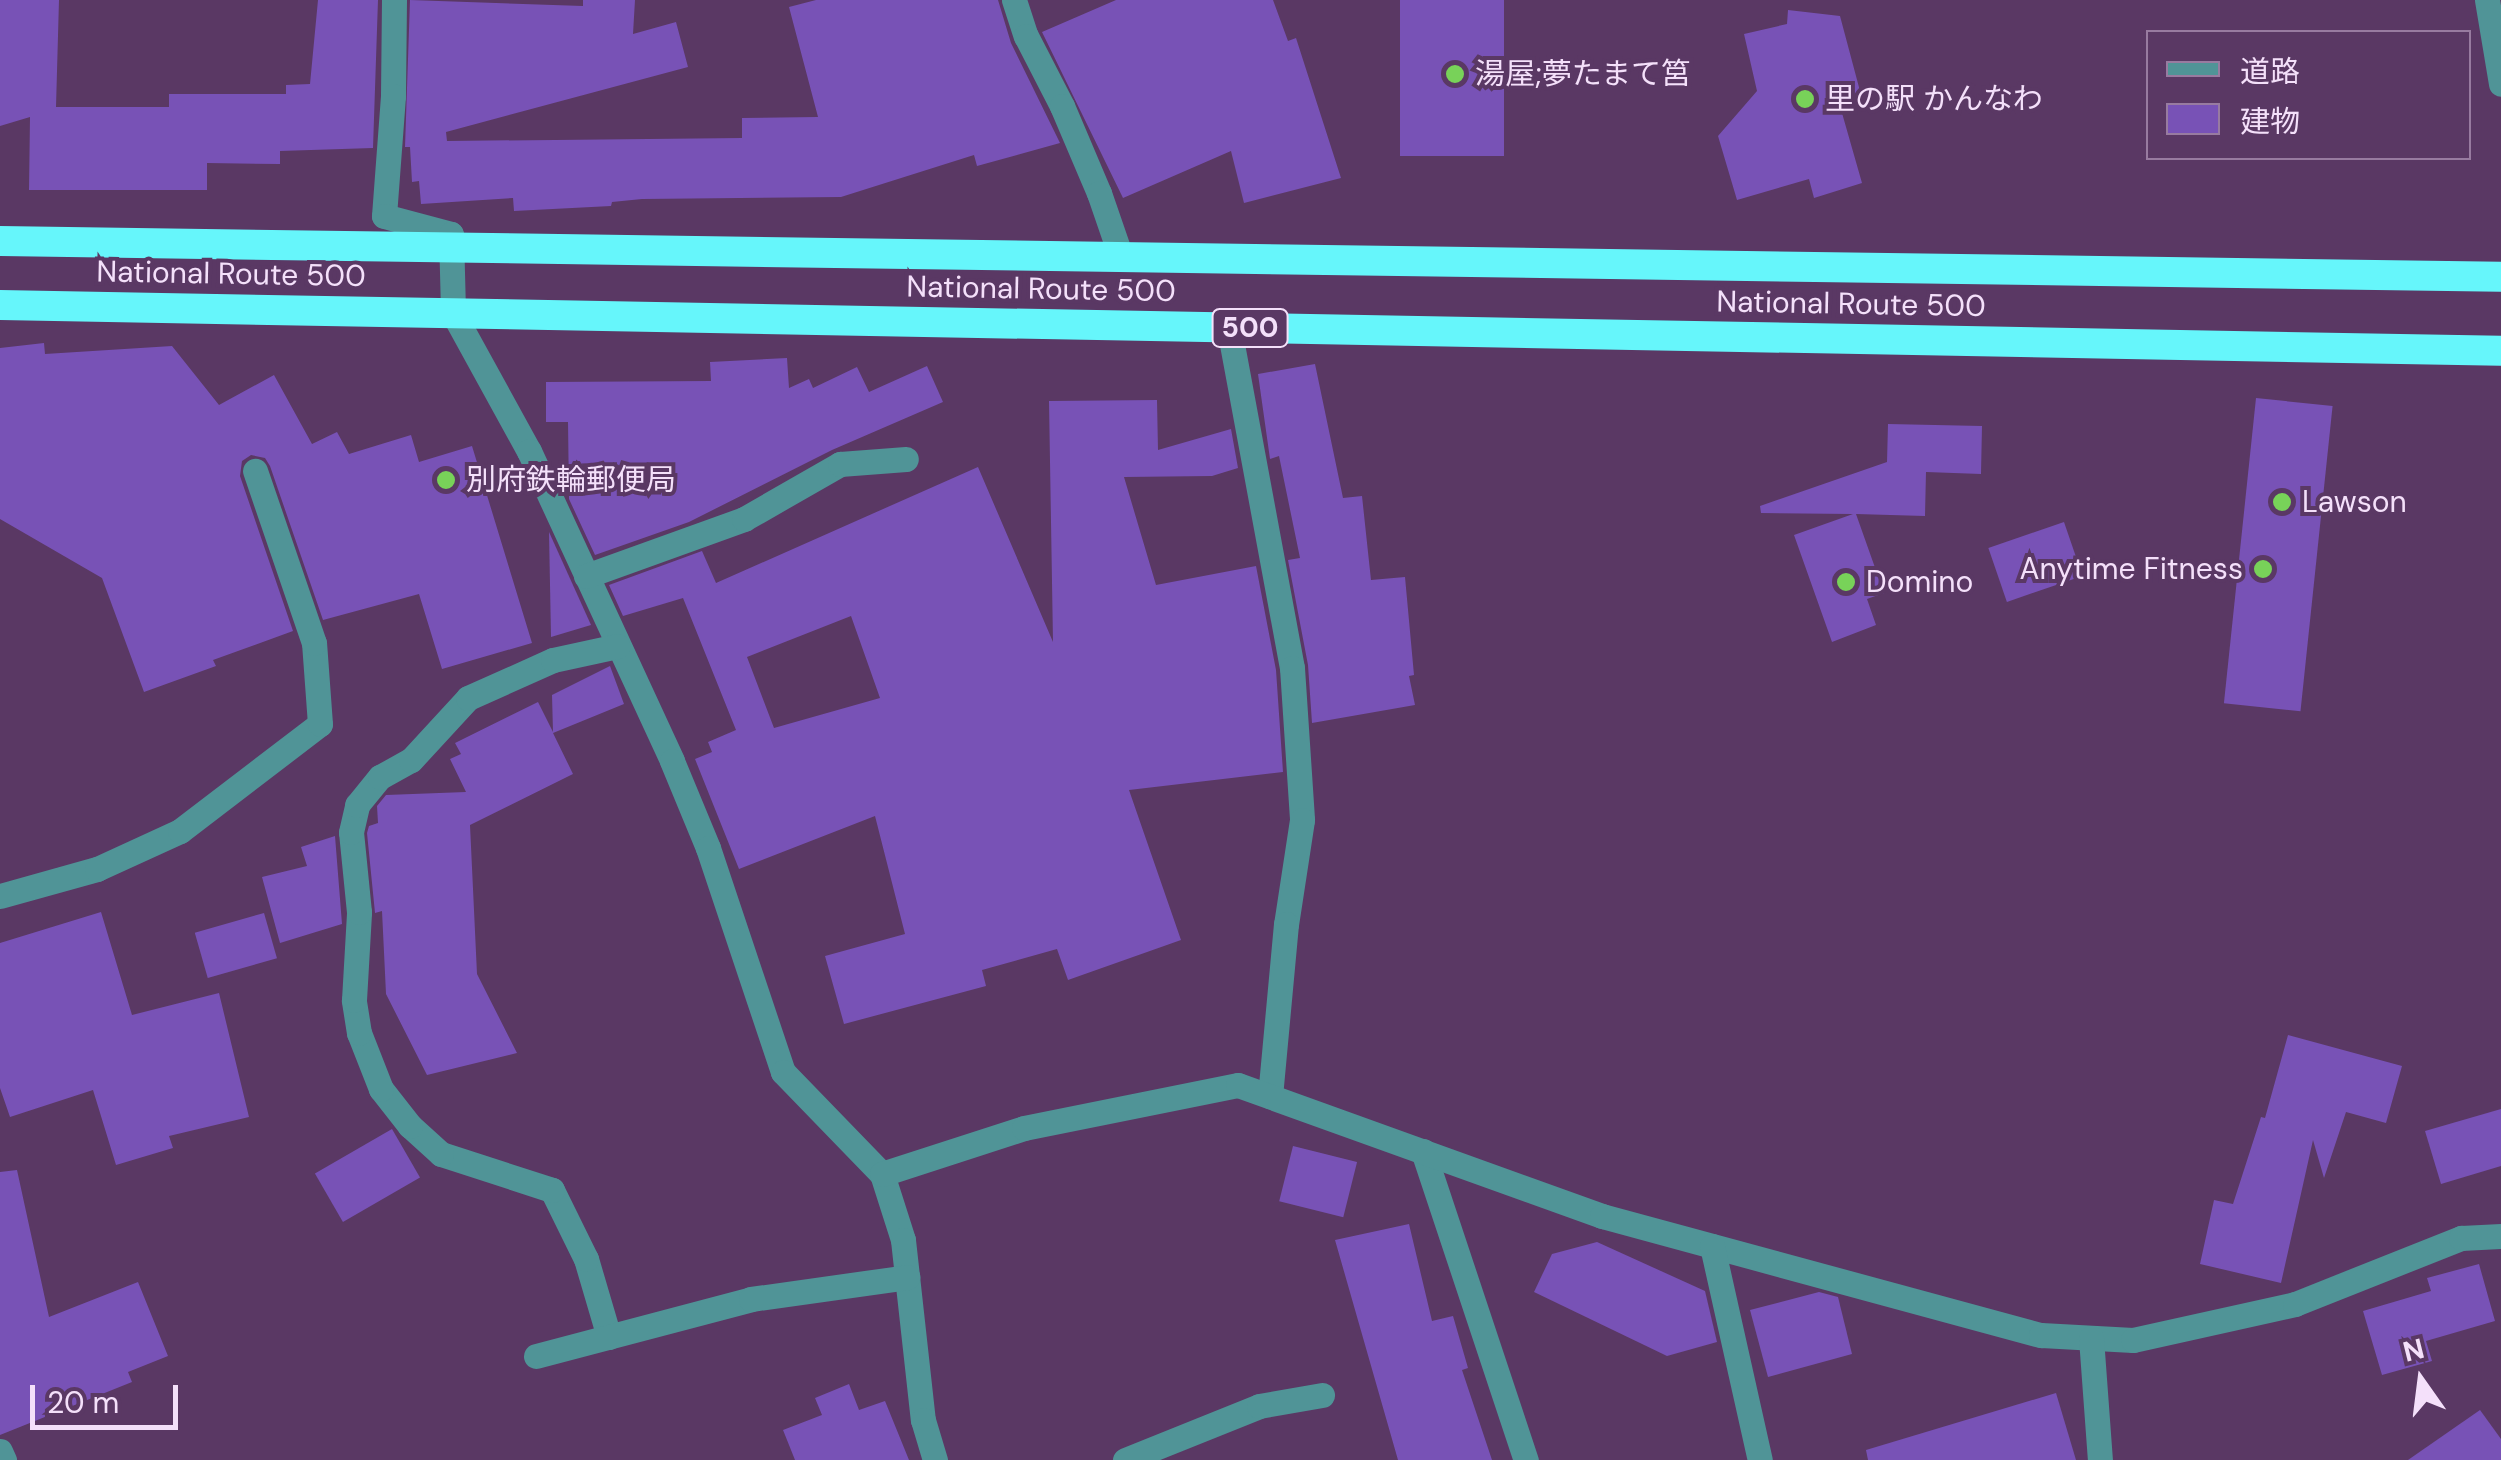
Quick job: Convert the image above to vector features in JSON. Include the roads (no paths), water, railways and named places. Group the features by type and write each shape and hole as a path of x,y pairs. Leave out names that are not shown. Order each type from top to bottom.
{"highway":[{"name":"National Route 500","path":"0,241 2501,277"},
{"name":"National Route 500","path":"0,305 2501,351"}],"street":[{"path":"394,0 384,216 452,234 453,313 529,451 708,848 784,1072 882,1174 903,1240 922,1420 935,1460"},
{"path":"1014,0 1026,36 1099,192 1121,257"},
{"path":"2487,0 2501,84"},
{"path":"1229,328 1292,668 1302,820 1286,924 1270,1096"},
{"path":"586,576 744,519 840,464 906,459"},
{"path":"0,896 97,870 180,831 320,724 314,644 255,471"},
{"path":"609,1337 586,1259 552,1190 441,1154 381,1089 359,1033 354,1000 360,912 351,832 357,806 380,777 411,760 468,698 553,660 618,646"},
{"path":"882,1174 1043,1124 1238,1084 1602,1216 2041,1335 2133,1340 2295,1304 2460,1238 2501,1236"},
{"path":"1423,1151 1526,1460"},
{"path":"1712,1246 1760,1460"},
{"path":"536,1356 751,1300 906,1276"},
{"path":"2091,1338 2100,1460"},
{"path":"1126,1460 1258,1406 1322,1395"},
{"path":"0,1450 4,1460"}],"place":[{"name":"湯屋;夢たまて筥","path":"1455,74"},
{"name":"里の駅 かんなわ","path":"1805,99"},
{"name":"別府鉄輪郵便局","path":"446,480"},
{"name":"Lawson","path":"2282,502"},
{"name":"Anytime Fitness","path":"2263,569"},
{"name":"Domino","path":"1846,582"}]}
